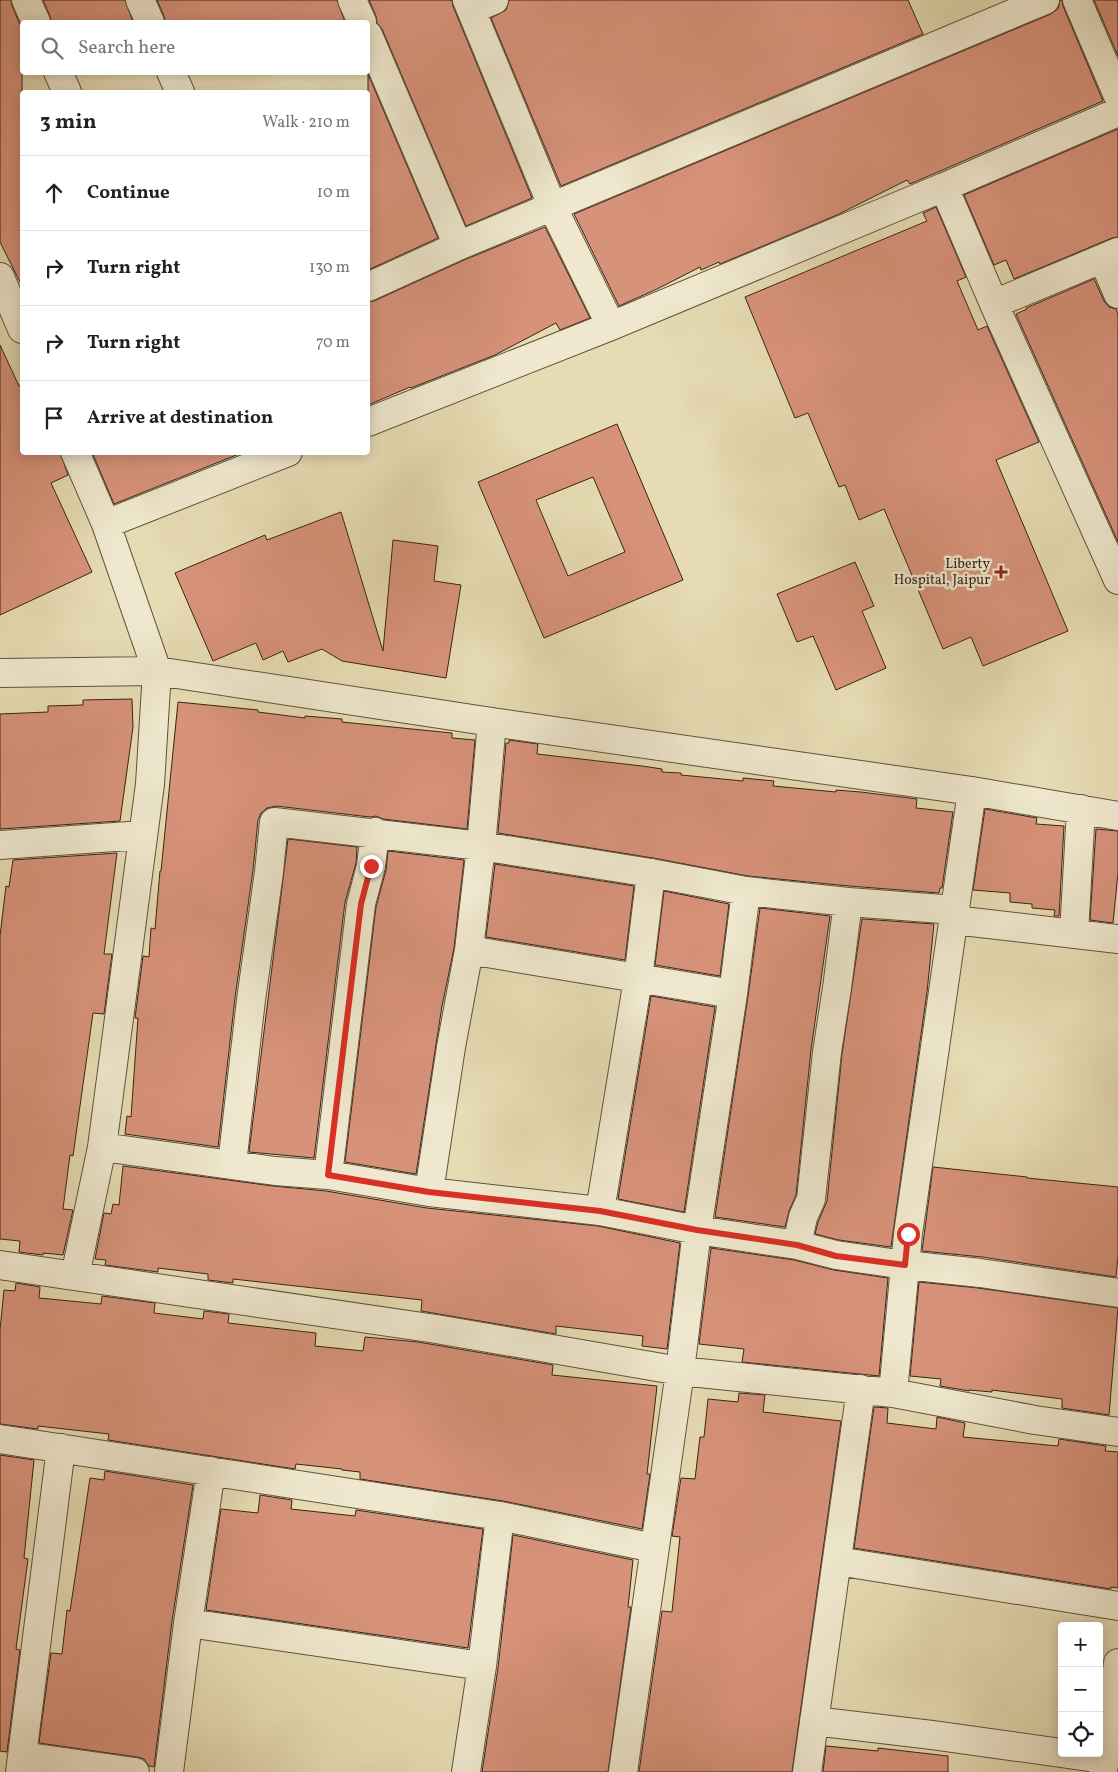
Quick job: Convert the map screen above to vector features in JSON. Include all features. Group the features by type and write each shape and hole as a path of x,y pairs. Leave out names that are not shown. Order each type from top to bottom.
{"street":[{"path":"26,0 35,20"},
{"path":"140,0 149,20"},
{"path":"352,0 361,20"},
{"path":"370,286 458,246 553,208 1045,0"},
{"path":"1077,0 1118,96"},
{"path":"477,3 553,208 611,326"},
{"path":"370,40 458,246"},
{"path":"59,75 66,90"},
{"path":"172,75 179,90"},
{"path":"370,421 611,326 1118,112"},
{"path":"944,187 994,304 1116,570"},
{"path":"994,304 1110,256 1118,294"},
{"path":"0,277 20,324"},
{"path":"74,1276 102,1147 150,784 158,671 106,524 76,455"},
{"path":"106,524 280,455"},
{"path":"0,673 158,671 972,792 1118,816"},
{"path":"429,1192 469,950 481,846 492,722"},
{"path":"893,1393 911,1214 972,792"},
{"path":"1074,934 1081,810"},
{"path":"232,1164 250,1000 269,872 274,822 376,832 481,846 651,873 746,891 955,915 1118,939"},
{"path":"328,1175 361,904 371,866 376,832"},
{"path":"0,846 143,835"},
{"path":"600,1211 638,979 651,873"},
{"path":"623,1772 680,1371 697,1230 733,994 746,891"},
{"path":"797,1245 803,1217 811,1199 827,1052 848,902"},
{"path":"469,950 733,994"},
{"path":"102,1147 275,1171 328,1175 429,1192 600,1211 697,1230 797,1245 836,1256 980,1273 1118,1293"},
{"path":"0,1265 436,1328 680,1371 893,1393 1035,1420 1118,1432"},
{"path":"807,1772 861,1389"},
{"path":"0,1439 500,1516 654,1548"},
{"path":"60,1448 21,1764 135,1772"},
{"path":"168,1772 211,1471"},
{"path":"466,1772 482,1666 500,1516"},
{"path":"837,1561 1118,1606"},
{"path":"188,1623 482,1666"},
{"path":"814,1721 932,1735 1104,1766 1118,1663"}],"building":[{"path":"0,0 11,0 20,24 20,75 22,75 22,90 20,90 20,282 0,242"},
{"path":"43,0 125,0 132,20 51,20"},
{"path":"157,0 337,0 344,20 165,20"},
{"path":"369,0 452,0 532,198 466,226 382,29 377,23"},
{"path":"509,0 908,0 923,34 561,186 491,18 506,10"},
{"path":"1060,0 1062,0 1103,101 910,184 907,180 837,215 720,264 719,262 701,270 700,267 619,306 574,214 1051,14 1058,9"},
{"path":"1094,0 1118,0 1118,56"},
{"path":"368,75 438,238 370,269 370,90 368,90"},
{"path":"1118,129 1118,237 1014,279 1006,260 994,265 964,195"},
{"path":"936,207 966,277 957,281 978,330 987,326 1039,442 996,460 1068,631 983,666 971,637 943,649 884,509 859,520 845,485 839,487 808,413 795,418 745,297 927,221 923,213"},
{"path":"545,227 590,318 560,330 556,323 495,355 370,404 370,302"},
{"path":"1094,279 1104,301 1109,307 1116,309 1118,314 1118,542 1016,314"},
{"path":"0,345 20,386 20,455 61,455 68,475 51,483 92,572 0,615"},
{"path":"617,424 683,580 544,638 478,482","holes":["593,477 625,552 568,576 536,500"]},
{"path":"93,455 236,455 114,504"},
{"path":"341,512 383,651 393,540 438,546 434,581 461,585 446,678 342,661 322,649 288,662 283,651 263,660 256,643 213,661 175,573 265,535 267,540"},
{"path":"855,562 874,606 862,611 886,668 836,690 813,636 797,642 777,594"},
{"path":"132,699 133,727 120,821 0,829 0,714 48,712 48,706 83,705 83,700"},
{"path":"178,702 258,710 258,712 305,718 305,716 342,719 342,722 452,733 452,738 475,740 467,829 383,819 376,816 370,817 276,806 267,808 261,813 258,820 235,998 218,1147 125,1134 127,1116 131,1117 138,1018 135,1018 143,956 149,957 151,928 155,929"},
{"path":"509,740 538,744 537,754 642,766 662,769 662,772 681,773 681,775 743,781 743,778 774,781 773,786 836,792 836,790 861,792 917,799 916,808 953,812 942,888 940,888 939,893 748,876 653,858 498,833 506,743 509,743"},
{"path":"985,809 1037,818 1036,824 1064,826 1059,916 1054,916 1055,910 1032,908 1032,904 1010,902 1010,893 973,890"},
{"path":"1096,829 1118,831 1118,873 1113,923 1090,920"},
{"path":"288,839 357,847 356,863 345,902 314,1158 249,1152"},
{"path":"388,851 464,860 454,948 442,1006 416,1174 345,1162 376,907 386,870"},
{"path":"117,853 104,954 112,954 104,1014 93,1013 73,1156 70,1155 63,1209 73,1210 63,1255 19,1252 20,1241 0,1239 0,936 6,886 9,887 13,860"},
{"path":"495,864 634,886 625,960 486,937"},
{"path":"664,891 729,904 720,976 655,965"},
{"path":"760,908 830,916 811,1050 796,1195 785,1227 715,1217"},
{"path":"862,919 934,924 927,992 891,1247 839,1240 815,1234 827,1201 842,1054"},
{"path":"651,996 715,1007 684,1212 618,1199"},
{"path":"123,1166 273,1186 326,1191 427,1208 598,1226 680,1243 667,1349 642,1346 643,1336 556,1326 556,1334 421,1311 422,1300 233,1279 233,1283 208,1280 208,1274 158,1268 158,1272 105,1265 106,1260 95,1259 104,1213 111,1214 113,1204 119,1205"},
{"path":"933,1167 1118,1187 1118,1256 1116,1277 982,1257 922,1251"},
{"path":"711,1248 794,1260 834,1270 888,1278 879,1376 742,1362 744,1349 699,1344"},
{"path":"919,1282 978,1288 1118,1308 1109,1415 1062,1408 1062,1399 992,1390 992,1392 969,1391 940,1386 941,1379 910,1376"},
{"path":"16,1283 40,1287 39,1298 101,1304 102,1296 155,1303 154,1313 203,1319 204,1311 229,1314 228,1323 316,1333 315,1346 363,1351 365,1337 418,1342 553,1365 552,1375 657,1386 647,1474 650,1474 642,1529 503,1501 360,1479 360,1472 342,1469 296,1464 295,1469 108,1440 109,1434 38,1426 38,1429 0,1424 0,1330 4,1290 15,1291"},
{"path":"739,1393 765,1395 763,1412 841,1421 792,1772 639,1772 662,1611 672,1612 680,1537 672,1536 681,1478 695,1479 700,1437 704,1437 708,1399 738,1402"},
{"path":"874,1407 888,1408 887,1423 936,1429 937,1417 965,1423 963,1437 1058,1446 1059,1439 1106,1446 1105,1451 1118,1452 1118,1588 1111,1587 1111,1589 854,1548"},
{"path":"0,1455 34,1460 24,1558 28,1559 16,1649 20,1650 7,1752 0,1751"},
{"path":"105,1471 193,1485 172,1621 154,1767 149,1766 144,1759 137,1757 39,1743 51,1653 62,1654 67,1610 70,1611 90,1478 104,1480"},
{"path":"260,1495 292,1500 291,1509 355,1516 356,1510 483,1529 468,1648 206,1610 221,1509 258,1513"},
{"path":"513,1535 633,1560 628,1607 631,1607 608,1772 482,1772 498,1668"},
{"path":"826,1746 878,1751 878,1748 948,1756 948,1772 823,1772"}],"place":[{"name":"Liberty Hospital, Jaipur","path":"1001,572"}],"route":[{"path":"371,866 361,904 328,1175 429,1192 568,1206 697,1230 797,1245 836,1256 905,1265 908,1234"}]}
